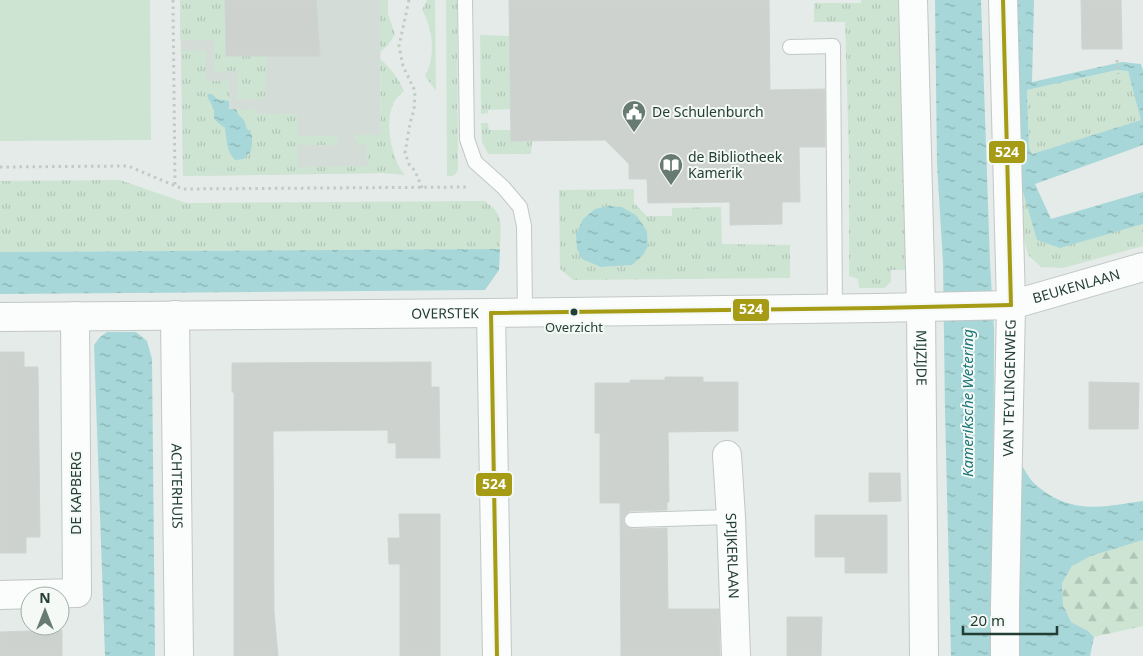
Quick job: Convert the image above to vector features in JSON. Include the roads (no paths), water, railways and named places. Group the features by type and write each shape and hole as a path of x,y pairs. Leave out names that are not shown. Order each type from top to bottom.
{"street":[{"name":"MIJZIJDE","path":"913,0 926,307 924,656"},
{"name":"VAN TEYLINGENWEG","path":"1003,0 1005,656"},
{"name":"BEUKENLAAN","path":"1004,305 1143,267"},
{"name":"OVERSTEK","path":"0,317 525,313 1004,305"},
{"path":"491,313 496,656"},
{"name":"ACHTERHUIS","path":"175,315 179,656"},
{"name":"DE KAPBERG","path":"0,595 77,592 75,316"},
{"name":"SPIJKERLAAN","path":"727,456 736,656"}],"lane":[{"path":"466,0 467,139 475,162 503,186 520,207 524,226 525,313"},
{"path":"790,47 834,46 835,309"},
{"path":"632,520 731,518"}],"water":[{"name":"Kameriksche Wetering","path":"935,0 981,0 994,331 993,656 951,656 943,263 937,164"},
{"path":"1016,0 1034,0 1032,82 1122,62 1141,64 1143,71 1143,145 1035,184 1051,219 1143,192 1143,224 1060,248 1037,240 1022,188 1019,159","holes":["1117,70 1128,71 1141,120 1032,154 1029,148 1027,90"]},
{"path":"212,94 217,99 229,101 229,110 236,109 244,120 247,129 252,135 252,145 250,153 243,159 235,160 230,153 225,128 214,118 214,109 207,96"},
{"path":"608,206 622,207 637,216 647,231 648,246 643,255 632,265 601,267 582,259 577,249 576,234 583,219 595,209"},
{"path":"500,249 499,270 485,290 0,294 0,252"},
{"path":"107,332 136,332 147,341 152,359 155,656 105,656 94,345"},
{"path":"1018,460 1036,485 1049,495 1074,505 1087,507 1143,501 1143,540 1091,556 1072,566 1062,583 1063,605 1071,622 1088,631 1094,637 1090,656 1019,656"}],"place":[{"name":"De Schulenburch","path":"634,133"},
{"name":"de Bibliotheek Kamerik","path":"671,186"},
{"name":"Overzicht","path":"574,312"}]}
